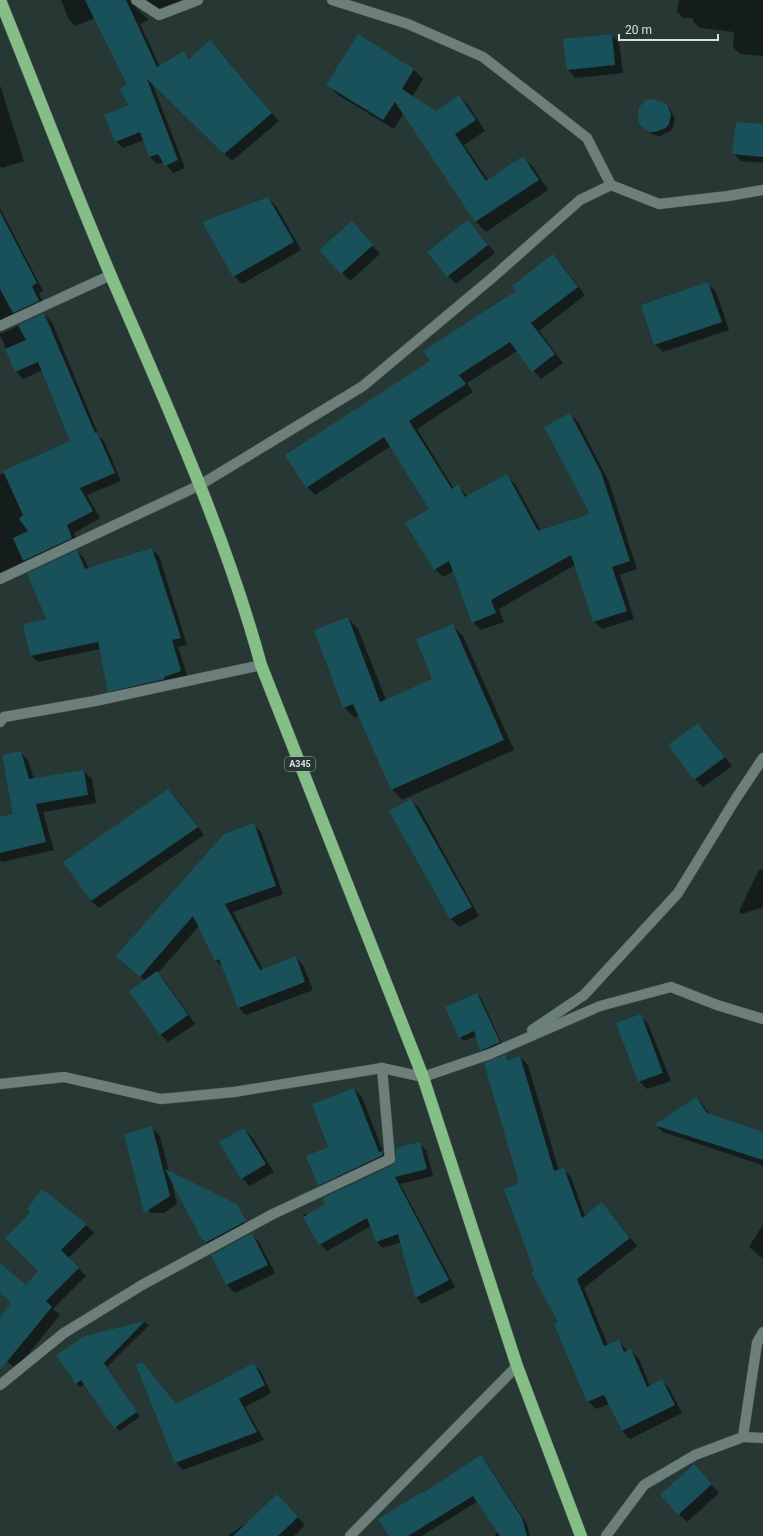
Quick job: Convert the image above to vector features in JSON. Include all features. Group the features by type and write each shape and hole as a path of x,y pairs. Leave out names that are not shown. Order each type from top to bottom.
{"highway":[{"name":"A345","path":"0,0 111,275 200,485 248,619 261,665 423,1077 517,1366 581,1536"}],"street":[{"path":"136,0 159,15 198,0"},
{"path":"332,0 408,24 483,57 587,138 611,184 659,204 728,196 763,190"},
{"path":"0,579 200,485 363,386 492,278 580,200 611,184"},
{"path":"0,326 111,275"},
{"path":"0,722 4,717 95,701 261,665"},
{"path":"510,1045 584,995 678,893 735,800 763,758"},
{"path":"0,1084 64,1077 161,1099 234,1092 382,1068 423,1077 490,1054 600,1006 671,987 717,1005 763,1020"},
{"path":"0,1385 64,1333 142,1285 273,1214 390,1159 382,1068"},
{"path":"743,1437 757,1343 763,1332"},
{"path":"350,1536 517,1366"},
{"path":"606,1536 644,1485 694,1454 743,1437 763,1438"}],"building":[{"path":"85,0 126,0 157,67 184,51 189,59 210,40 272,113 224,154 147,79 178,160 165,166 158,154 149,157 140,132 115,142 104,115 129,105 119,89 127,85"},
{"path":"358,34 414,69 402,89 436,111 459,95 476,120 455,134 486,181 523,156 539,180 475,222 395,102 383,120 326,85"},
{"path":"612,34 615,65 567,70 563,39"},
{"path":"653,99 667,105 671,114 669,124 666,128 655,132 650,132 640,125 638,119 639,108 645,100"},
{"path":"736,122 763,124 763,157 732,154"},
{"path":"268,197 294,242 233,277 202,222"},
{"path":"0,212 37,283 32,286 39,301 13,313 0,289"},
{"path":"468,220 488,245 447,277 427,252"},
{"path":"352,221 373,245 341,274 319,250"},
{"path":"553,254 578,287 531,323 555,354 532,372 510,342 459,375 466,384 409,421 452,489 458,484 465,497 507,474 538,531 590,514 544,427 570,413 601,472 630,561 612,567 627,611 593,622 571,555 491,600 496,613 472,623 449,561 434,570 405,523 429,509 384,437 306,488 285,455 430,361 423,351 516,291 512,286"},
{"path":"708,282 722,322 654,345 641,305"},
{"path":"44,313 95,433 97,432 115,473 80,488 93,511 67,525 72,538 23,561 13,538 28,531 19,519 23,515 3,471 70,441 38,362 15,372 5,349 26,340 18,325"},
{"path":"152,548 181,638 172,640 181,671 164,677 165,679 108,692 98,642 30,656 23,624 46,619 27,573 77,550 85,569"},
{"path":"348,617 380,702 432,679 416,639 453,624 504,740 391,790 353,704 343,708 314,630"},
{"path":"698,723 725,757 694,780 668,745"},
{"path":"21,751 29,779 84,770 88,795 36,804 46,842 0,853 0,817 13,814 2,755"},
{"path":"168,789 198,827 91,901 63,862"},
{"path":"411,799 472,907 450,919 389,811"},
{"path":"254,823 276,886 225,904 260,970 296,956 305,982 238,1008 219,959 215,961 193,916 140,977 116,956 224,834"},
{"path":"157,971 188,1015 160,1035 129,991"},
{"path":"477,993 500,1042 480,1051 474,1031 459,1038 445,1007"},
{"path":"641,1014 663,1073 638,1082 616,1023"},
{"path":"506,1054 508,1060 520,1056 554,1171 564,1168 582,1218 602,1202 630,1238 577,1279 604,1346 619,1340 624,1352 631,1349 647,1387 662,1379 675,1405 622,1431 604,1395 587,1402 554,1324 558,1322 531,1272 534,1271 504,1189 519,1183 484,1063"},
{"path":"354,1088 379,1152 383,1151 383,1155 318,1186 306,1156 328,1147 312,1104"},
{"path":"696,1097 707,1113 763,1132 763,1160 654,1125"},
{"path":"152,1126 170,1196 144,1213 124,1134"},
{"path":"244,1128 266,1164 241,1179 219,1142"},
{"path":"420,1142 427,1169 395,1177 449,1280 415,1298 398,1234 376,1242 367,1218 319,1245 303,1217 325,1204 323,1198 393,1165 396,1159 396,1148"},
{"path":"165,1169 237,1204 246,1221 205,1243 204,1240 202,1240"},
{"path":"42,1189 87,1224 61,1250 79,1268 46,1301 52,1307 0,1370 0,1317 11,1303 0,1292 0,1263 26,1285 38,1271 5,1238 30,1213 27,1209"},
{"path":"252,1233 268,1265 226,1285 211,1255"},
{"path":"145,1321 104,1363 137,1412 114,1428 81,1380 76,1384 56,1355 85,1336"},
{"path":"142,1362 176,1404 254,1363 265,1385 239,1399 257,1432 175,1463 136,1365"},
{"path":"481,1455 522,1518 527,1536 500,1536 473,1496 408,1536 389,1536 378,1519 422,1492 423,1493"},
{"path":"694,1464 712,1484 678,1515 660,1495"},
{"path":"277,1494 298,1517 278,1536 233,1536"}]}
